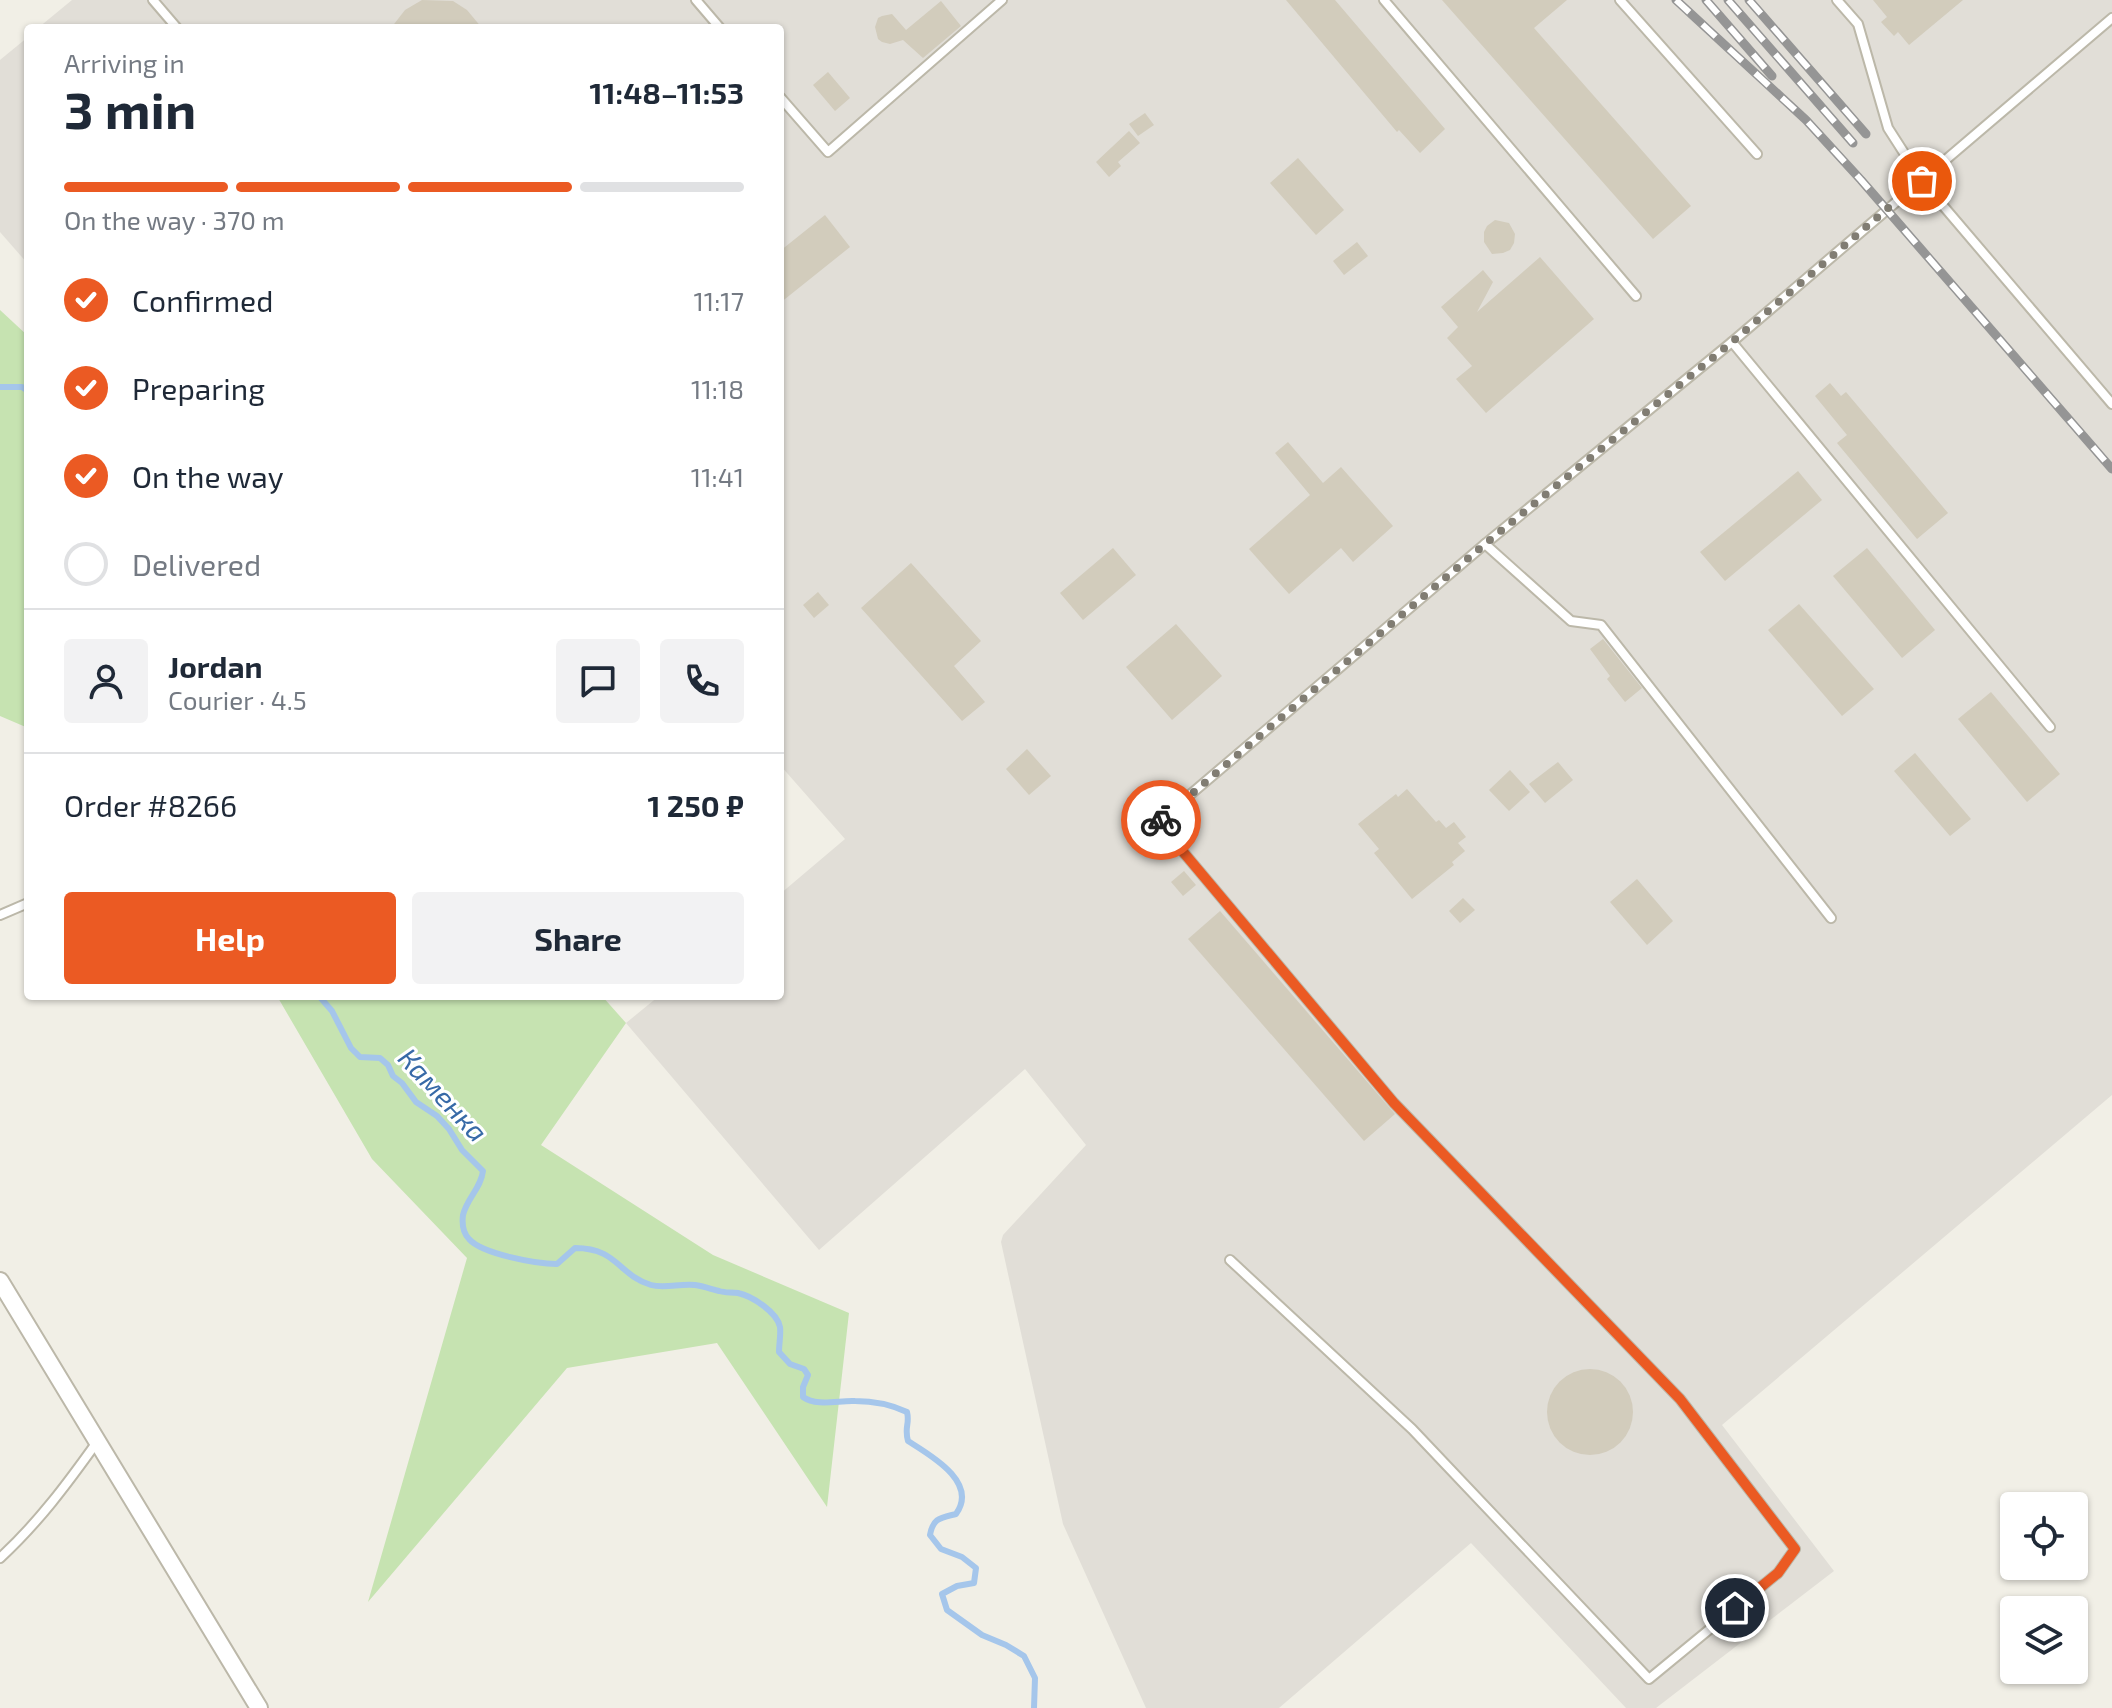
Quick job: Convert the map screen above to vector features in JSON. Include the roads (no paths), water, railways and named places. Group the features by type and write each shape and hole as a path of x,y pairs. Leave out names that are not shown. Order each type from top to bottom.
{"street":[{"path":"0,1281 259,1708"}],"lane":[{"path":"153,0 174,24"},
{"path":"696,0 717,24"},
{"path":"784,102 828,152 1002,0"},
{"path":"1384,0 1636,296"},
{"path":"1620,0 1757,154"},
{"path":"1837,0 1858,24 1888,128 1922,181 2112,404"},
{"path":"1230,1260 1412,1429 1649,1679 1778,1573 1795,1549 1680,1399 1394,1103 1158,822 1485,544 1732,342 2112,18"},
{"path":"1732,342 2050,727"},
{"path":"1485,544 1571,621 1601,625 1831,918"},
{"path":"0,915 24,905"},
{"path":"0,1558 38,1521 97,1441"}],"waterway":[{"name":"Каменка","path":"0,387 24,388"},
{"name":"Каменка","path":"322,1000 332,1011 351,1048 360,1057 380,1058 388,1065 393,1076 416,1102 437,1116 462,1150 483,1171 463,1215 465,1234 476,1244 510,1257 557,1264 575,1248 589,1249 609,1257 631,1275 651,1285 695,1285 744,1295 757,1301 778,1321 779,1352 790,1364 804,1369 808,1375 803,1397 821,1402 875,1402 907,1412 908,1441 949,1471 961,1491 956,1514 938,1520 930,1535 941,1549 962,1557 976,1568 974,1583 957,1586 942,1594 947,1610 982,1635 1024,1656 1035,1678 1034,1708"}],"railway":[{"path":"1676,0 1806,120 2112,469"},
{"path":"1706,0 1772,76"},
{"path":"1728,0 1853,143"},
{"path":"1749,0 1866,134"}]}
